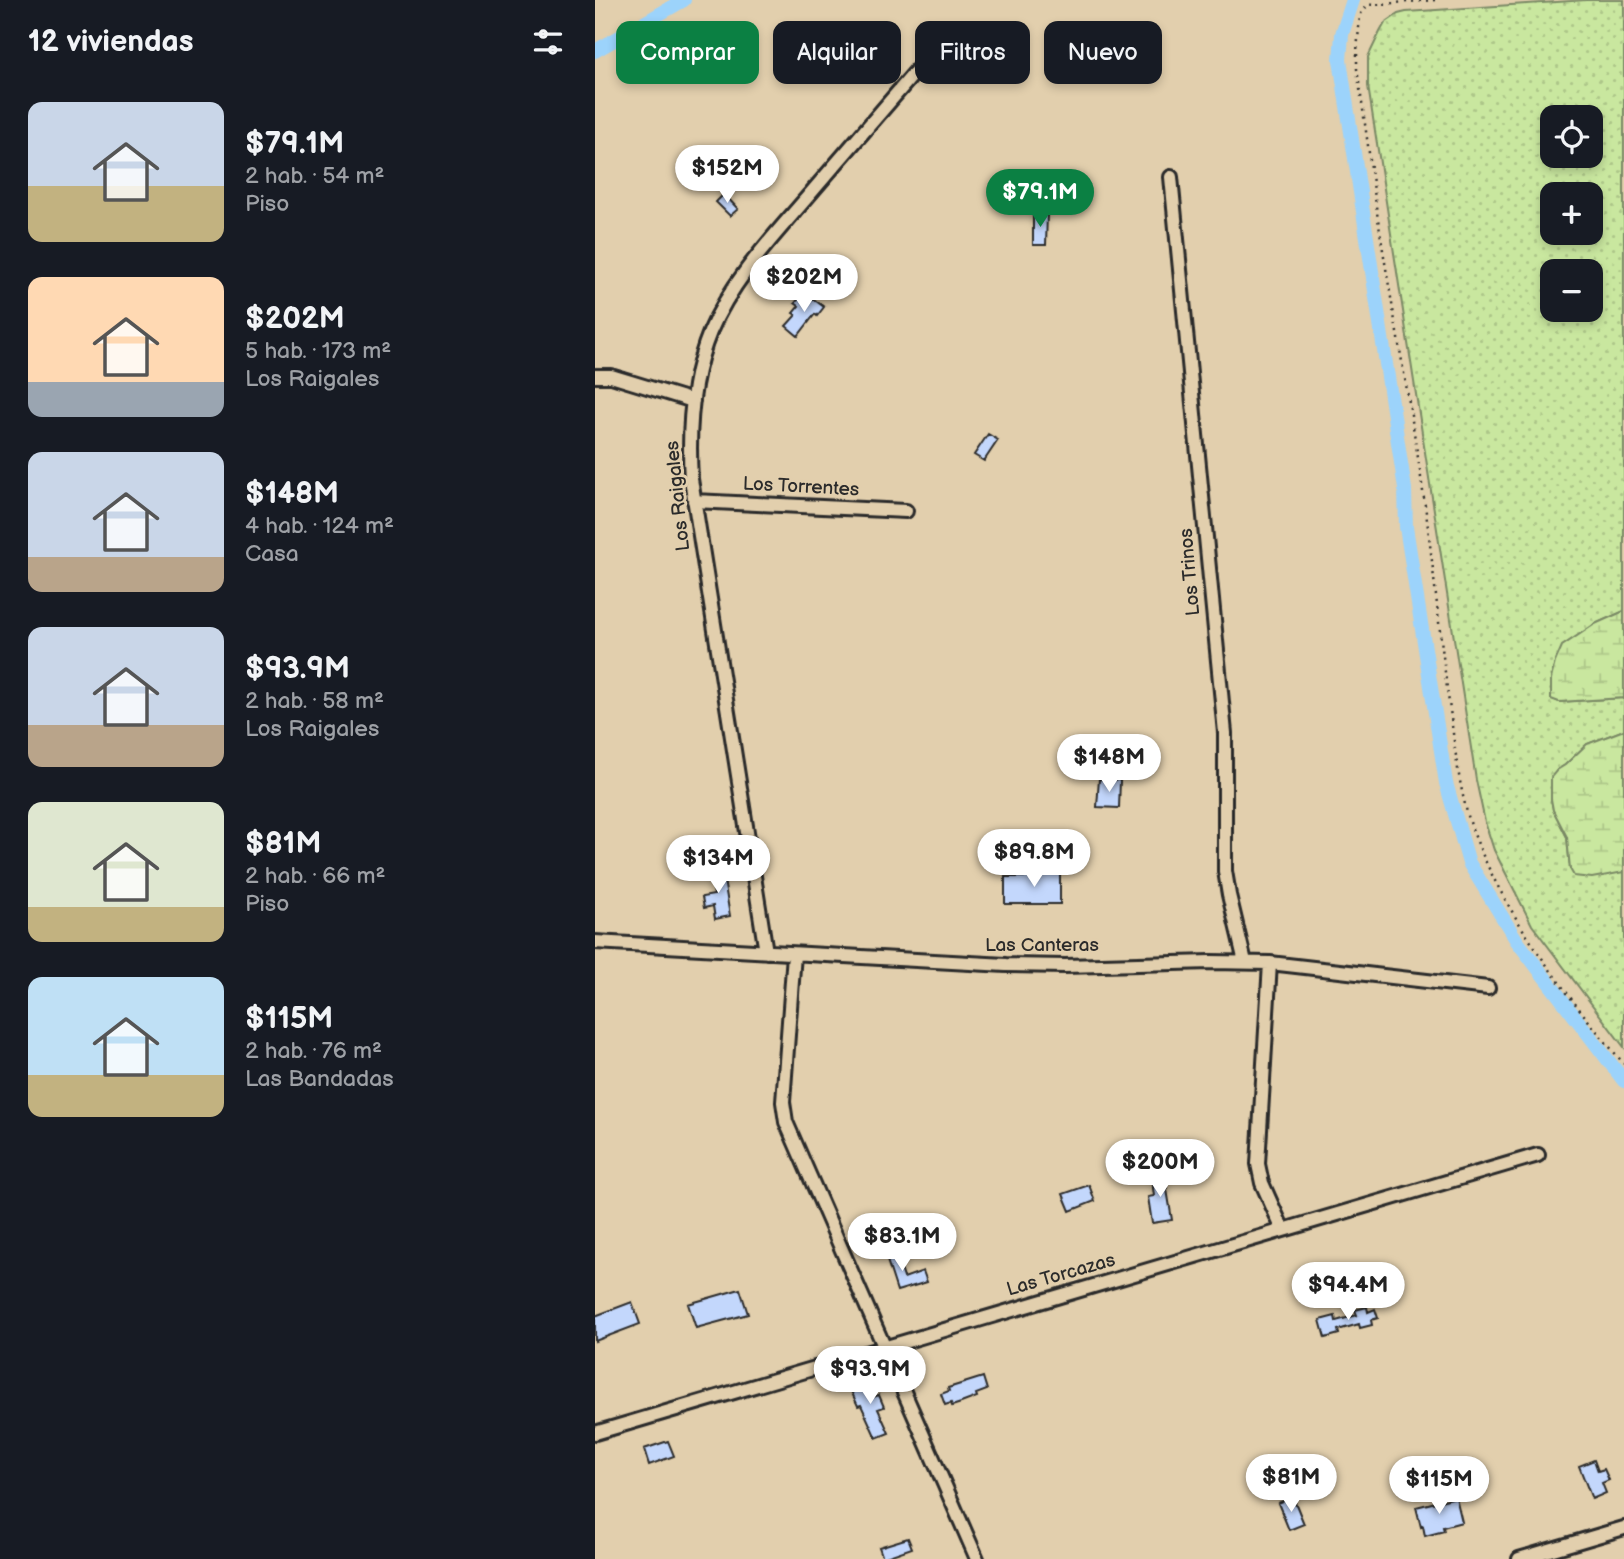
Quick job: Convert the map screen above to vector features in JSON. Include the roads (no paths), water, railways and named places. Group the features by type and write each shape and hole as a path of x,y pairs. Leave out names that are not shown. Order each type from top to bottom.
{"street":[{"name":"Los Raigales","path":"766,952 694,501 690,456 693,401 701,359 710,333 741,278 915,72"},
{"name":"Los Trinos","path":"1171,177 1225,733 1225,871 1245,962"},
{"path":"595,376 611,376 693,401"},
{"name":"Los Torrentes","path":"694,501 906,511"},
{"name":"Las Canteras","path":"595,942 1006,965 1270,963 1488,988"},
{"path":"794,954 783,1102 786,1122 977,1559"},
{"path":"1270,963 1258,1164 1262,1183 1283,1230"},
{"name":"Las Torcazas","path":"595,1433 1538,1154"},
{"path":"1519,1559 1624,1528"}],"waterway":[{"path":"595,51 684,0"},
{"path":"1353,0 1342,34 1340,60 1405,489 1406,527 1446,783 1469,863 1517,941 1624,1081"}]}
